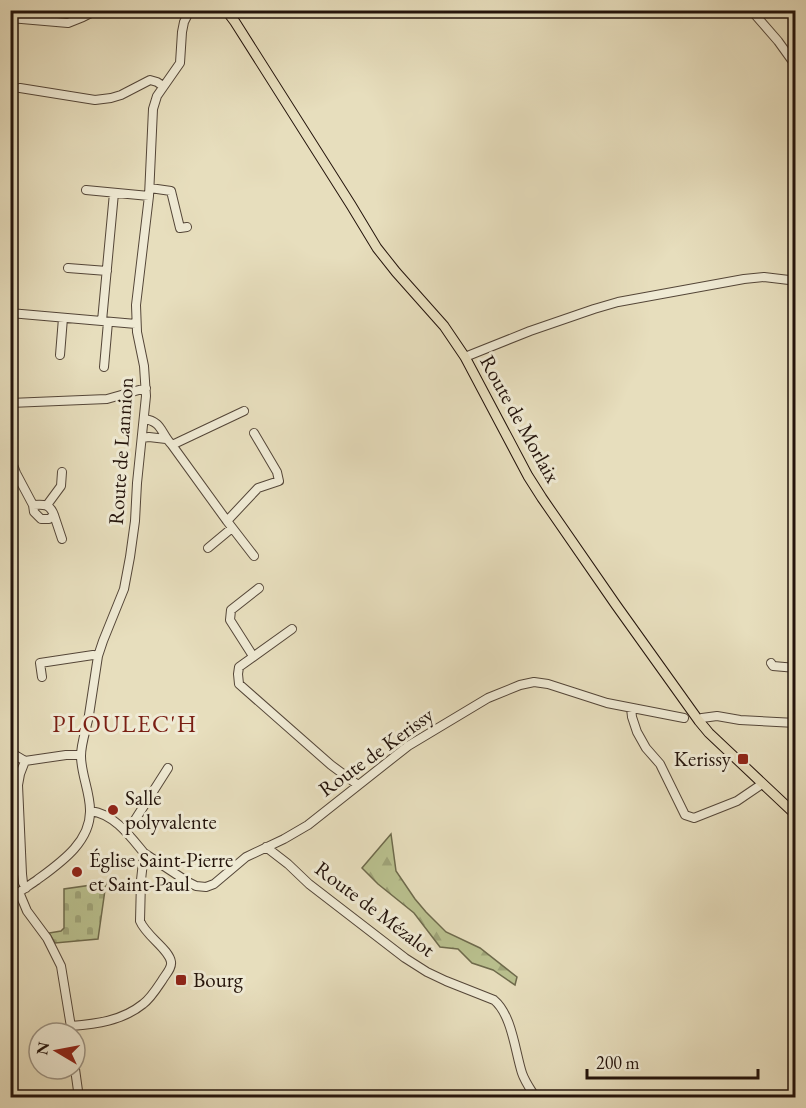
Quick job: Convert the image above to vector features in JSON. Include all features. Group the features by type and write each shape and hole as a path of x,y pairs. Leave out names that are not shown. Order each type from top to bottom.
{"main road":[{"name":"Route de Morlaix","path":"226,10 377,248 444,326 465,357 528,476 616,605 709,733 795,815"},
{"name":"Route de Morlaix","path":"232,10 235,22"}],"street":[{"path":"10,18 68,23 97,10"},
{"name":"Route de Lannion","path":"91,811 81,755 98,656 124,589 127,575 135,520 144,419 146,388 136,324 136,305 149,192 153,109 157,96 180,63 182,32 190,10"},
{"path":"751,10 778,41 795,66"},
{"path":"20,88 95,100 121,95 150,80 163,86"},
{"path":"86,190 114,193 171,191 180,228 187,227"},
{"path":"104,367 107,271 114,193"},
{"path":"68,268 107,271"},
{"path":"465,357 573,315 618,302 744,279 764,277 789,280"},
{"path":"10,313 136,324"},
{"path":"60,355 63,318"},
{"path":"10,403 107,399 146,388"},
{"path":"142,438 149,437 169,442 244,411"},
{"path":"144,419 157,423 254,556"},
{"path":"208,548 230,524 249,496 258,488 279,482 277,472 254,433"},
{"path":"10,457 33,505 34,512 41,519 49,519 54,515"},
{"path":"47,505 61,486 62,472"},
{"path":"33,505 47,505 52,509 62,539"},
{"path":"253,656 230,620 231,610 259,588"},
{"path":"292,629 239,667 239,684 331,765 358,785"},
{"path":"42,677 40,663 98,656"},
{"path":"771,663 773,666 795,668"},
{"name":"Route de Kerissy","path":"91,811 107,816 124,830 144,853 188,882 196,886 206,886 220,880 246,857 308,825 408,746 488,698 520,685 534,682 548,684 607,703 684,718"},
{"path":"631,708 632,717 646,748 660,764 686,815 694,818 736,801 762,784"},
{"path":"699,721 702,718 717,716 740,720 795,723"},
{"path":"10,752 25,761 81,755"},
{"path":"25,761 18,785 23,890 27,911 47,938 61,966 71,1021"},
{"path":"124,830 133,822 168,768"},
{"path":"10,774 20,774"},
{"path":"10,898 55,866 80,843 91,811"},
{"name":"Route de Mézalot","path":"266,847 309,884 405,958 446,981 501,1005 507,1016 523,1076 536,1098"},
{"path":"87,1026 117,1018 143,1004 154,993 171,967 168,955 142,927 140,921 144,853"},
{"path":"77,1081 79,1098"}],"green space":[{"path":"391,834 396,871 415,899 446,932 480,948 517,977 515,985 493,970 472,963 458,949 440,947 414,913 362,868"},
{"path":"106,883 98,939 55,943 49,933 61,931 64,928 64,889"}],"place":[{"name":"Kerissy","path":"743,759"},
{"name":"Salle polyvalente","path":"113,810"},
{"name":"Église Saint-Pierre et Saint-Paul","path":"77,872"},
{"name":"Bourg","path":"181,980"}],"district":[{"name":"PLOULEC'H","path":"125,724"}]}
